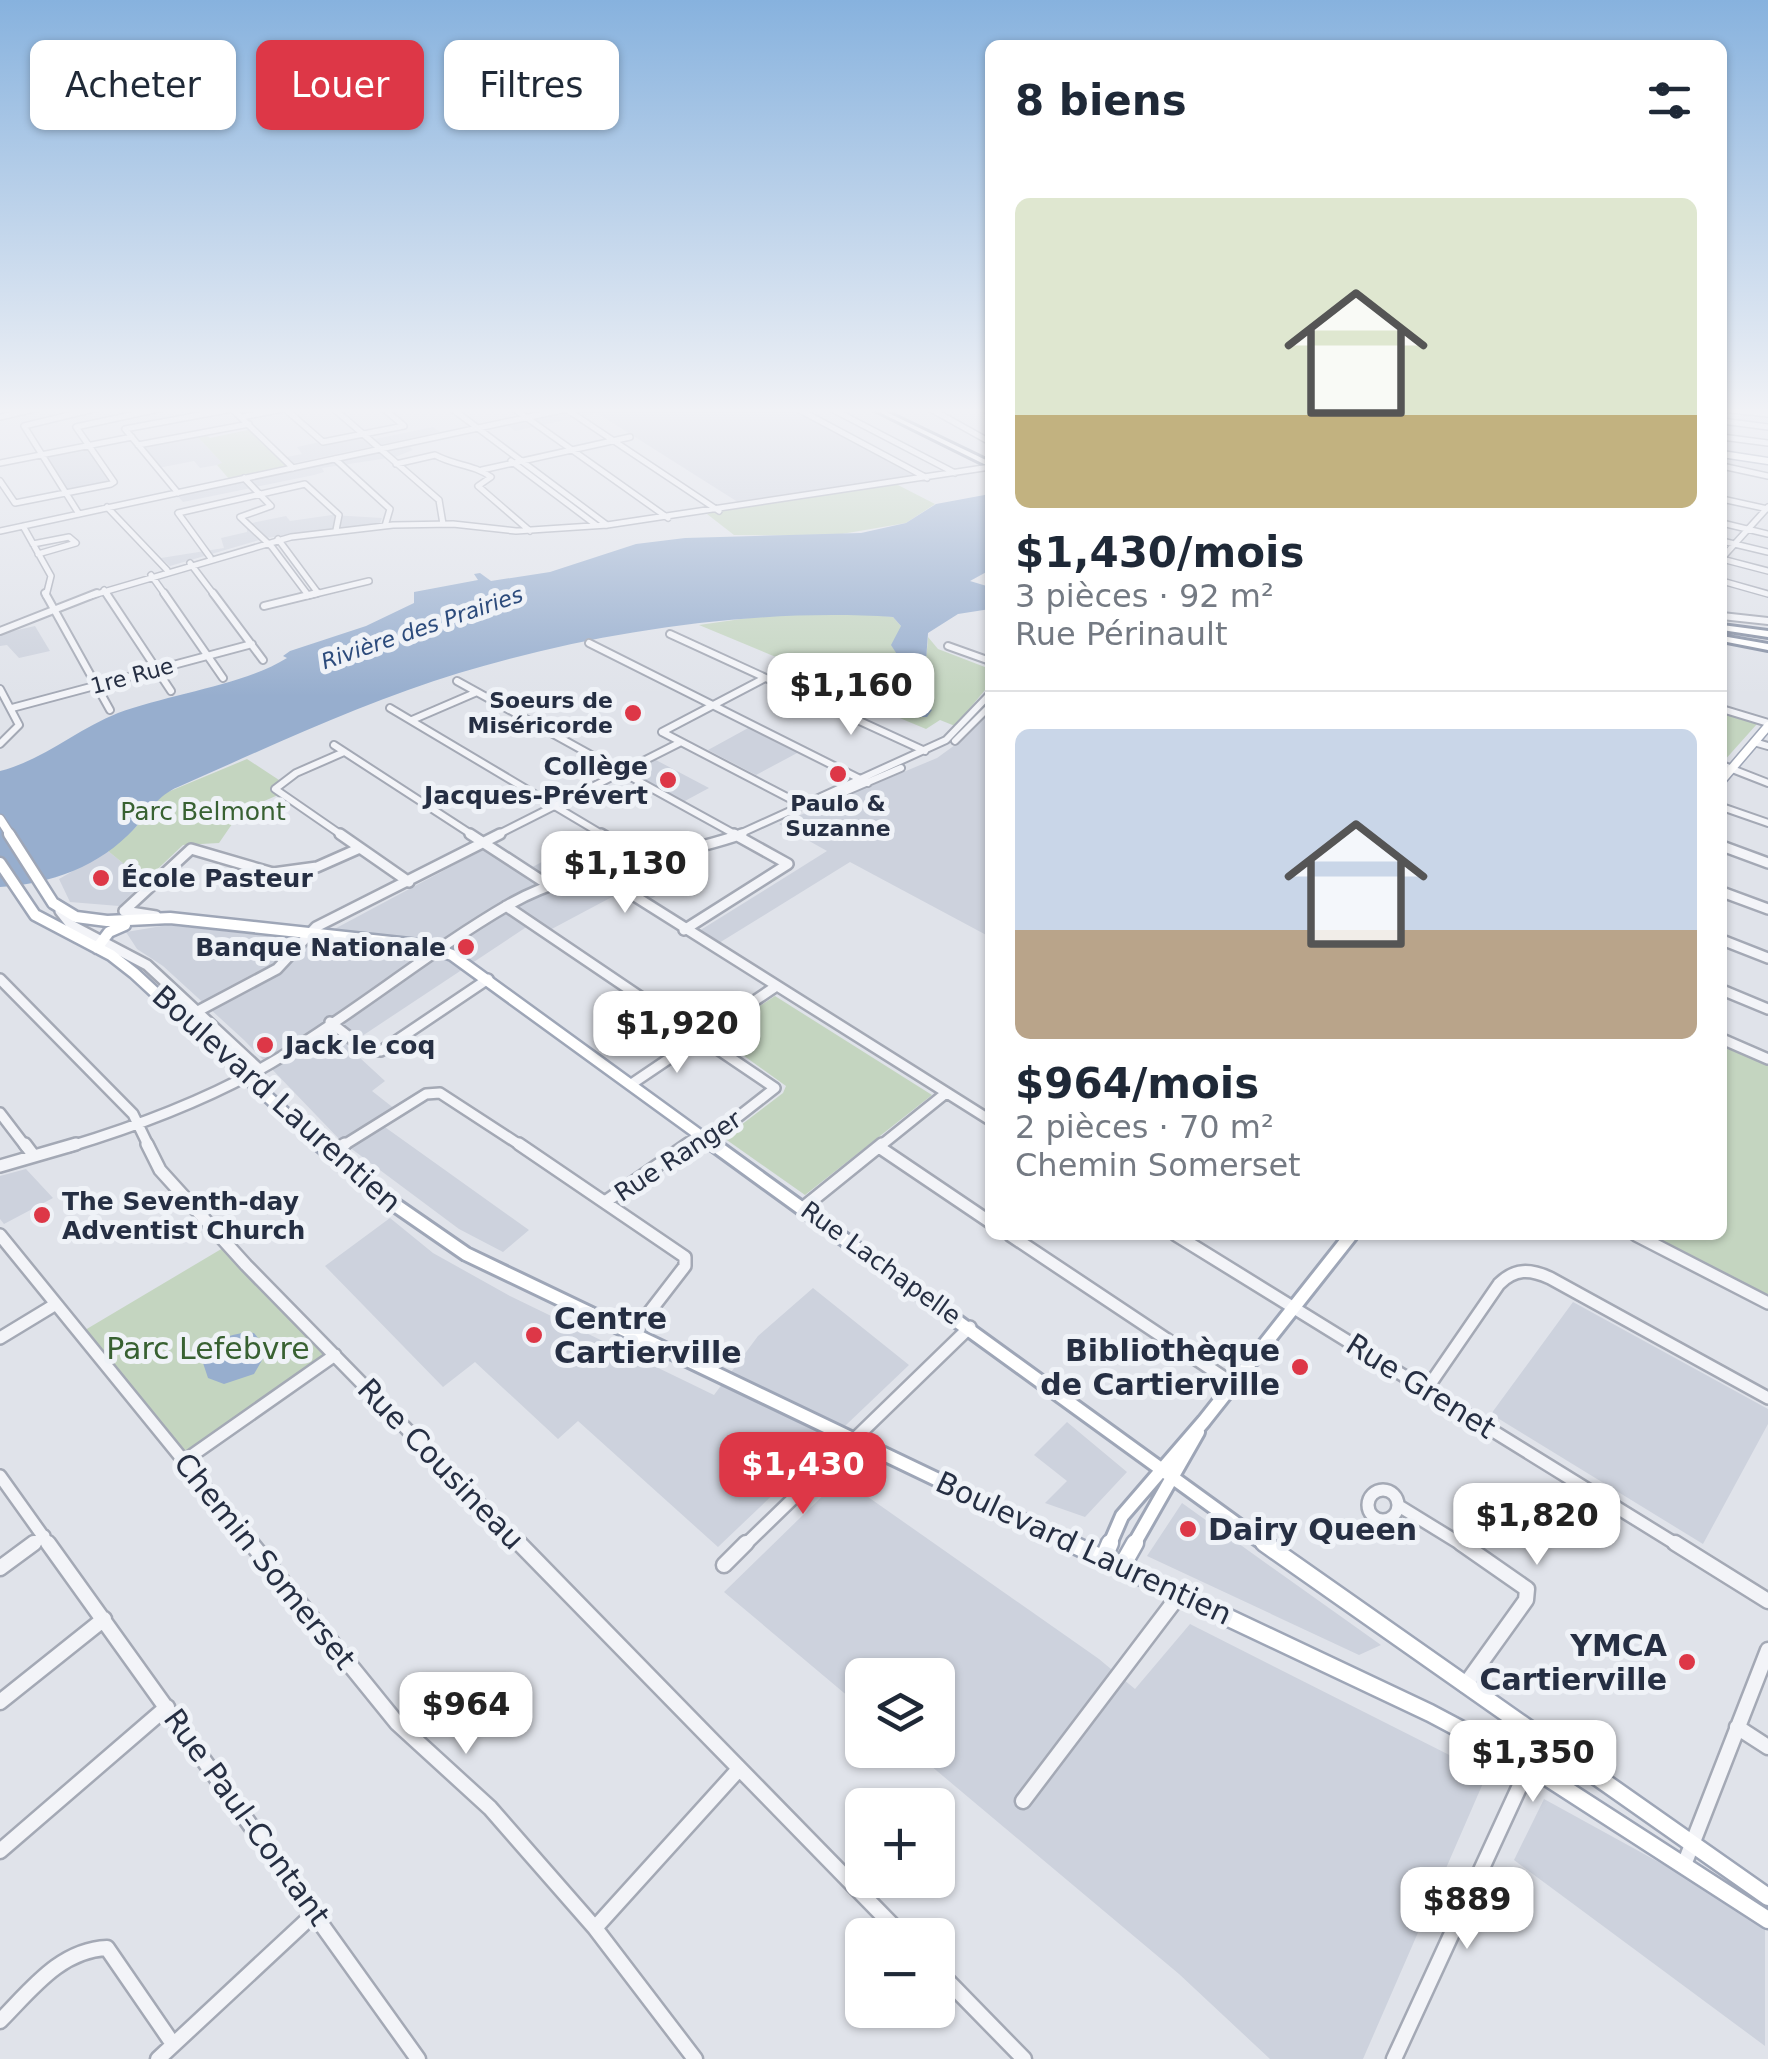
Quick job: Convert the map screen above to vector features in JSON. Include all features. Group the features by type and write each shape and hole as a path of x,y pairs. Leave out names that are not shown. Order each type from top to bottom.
{"highway":[{"path":"1727,633 1768,641"}],"main road":[{"path":"1727,767 1768,725"},
{"name":"Boulevard Laurentien","path":"0,819 60,911"},
{"name":"Boulevard Laurentien","path":"0,863 20,896 42,921 99,944 329,1154 407,1215 468,1254 631,1336 1104,1557 1528,1765 1768,1920"},
{"name":"Rue Lachapelle","path":"60,911 93,920 170,918 438,948 633,1083 1541,1740"},
{"path":"99,944 112,930 140,920"},
{"path":"1104,1557 1122,1516 1204,1422 1347,1240"},
{"path":"1122,1566 1204,1422"},
{"path":"1541,1740 1768,1898"}],"street":[{"path":"73,504 78,512"},
{"path":"0,529 117,504"},
{"path":"210,556 178,513 216,504"},
{"path":"269,504 240,517 308,596"},
{"path":"326,504 339,516 336,530"},
{"path":"385,526 390,508 386,504"},
{"path":"440,504 443,524"},
{"path":"499,504 530,530"},
{"path":"569,504 596,526"},
{"path":"581,504 607,524"},
{"path":"649,504 668,518"},
{"path":"709,504 719,511"},
{"path":"1,627 210,556 295,536 443,524 530,530 596,526 762,504"},
{"path":"107,506 167,570"},
{"path":"1727,552 1768,508"},
{"path":"0,529 78,512"},
{"path":"1727,524 1768,534"},
{"path":"23,526 51,576 45,594 110,710"},
{"path":"284,548 295,536"},
{"path":"33,544 69,537 76,543 38,554"},
{"path":"278,539 318,593"},
{"path":"1727,542 1768,552"},
{"path":"1727,559 1768,571"},
{"path":"190,563 264,660"},
{"path":"151,575 223,678"},
{"path":"264,606 369,580"},
{"path":"1727,582 1768,594"},
{"path":"104,590 170,691"},
{"path":"1727,617 1768,619"},
{"path":"670,634 925,752"},
{"name":"1re Rue","path":"12,708 252,644"},
{"path":"589,644 864,781"},
{"path":"948,646 985,659"},
{"path":"765,678 662,732 806,806"},
{"path":"457,681 789,867 684,930"},
{"path":"0,689 12,708 18,729 0,744"},
{"path":"412,720 477,692"},
{"path":"864,781 925,752 958,731 985,700"},
{"path":"390,708 648,862"},
{"path":"1727,710 1768,725"},
{"path":"0,1166 137,1125 244,1078 506,906 550,886 737,836 952,743 985,711"},
{"path":"198,1011 278,970 309,933 681,742"},
{"path":"1754,742 1768,746"},
{"path":"334,745 550,886"},
{"path":"344,752 296,772 275,789 409,882"},
{"path":"1727,767 1768,783"},
{"path":"1727,809 1768,823"},
{"name":"Rue Lachapelle","path":"170,918 124,912 191,849 214,850 246,868 302,874 360,848"},
{"path":"1727,848 1768,863"},
{"path":"598,873 985,1117"},
{"path":"1727,894 1768,909"},
{"name":"Rue Ranger","path":"506,906 776,1089 720,1131 687,1144 606,1202"},
{"name":"Boulevard Laurentien","path":"60,911 70,925 99,944 145,964 259,1070"},
{"path":"1727,942 1768,958"},
{"name":"Rue Cousineau","path":"0,979 131,1112 160,1170 335,1355 885,1918"},
{"path":"330,1022 368,1051 381,1051 488,979"},
{"path":"633,1083 776,987"},
{"path":"1727,992 1768,1010"},
{"path":"1727,1041 1768,1058"},
{"path":"329,1154 423,1095 440,1093 606,1202 686,1260 631,1336"},
{"path":"804,1207 946,1093"},
{"path":"0,1113 34,1156"},
{"path":"878,1147 985,1219"},
{"name":"Chemin Somerset","path":"0,1235 397,1723 490,1808 595,1928 695,2059"},
{"path":"1018,1240 1232,1383"},
{"name":"Rue Grenet","path":"1184,1240 1768,1601"},
{"path":"1646,1240 1768,1303"},
{"path":"1426,1390 1499,1284 1511,1273 1524,1270 1550,1278 1768,1398"},
{"path":"0,1338 56,1304"},
{"path":"724,1565 970,1327"},
{"path":"184,1461 335,1355"},
{"name":"Rue Paul-Contant","path":"0,1476 418,2059"},
{"path":"1399,1506 1421,1516 1527,1589 1526,1600 1464,1687"},
{"path":"0,1568 44,1536"},
{"path":"1023,1801 1180,1594"},
{"path":"0,1702 104,1619"},
{"path":"1684,1865 1768,1650"},
{"path":"0,1851 167,1707"},
{"path":"1737,1726 1768,1747"},
{"path":"1394,2059 1541,1740"},
{"path":"595,1928 739,1769"},
{"path":"158,2059 316,1912"},
{"path":"0,2021 71,1955 90,1946 107,1948 173,2044"},
{"path":"955,1988 1024,2059"}],"shaded area":[{"path":"332,515 382,518 380,523 266,538 170,566 161,558 224,548 221,538 247,532 247,524 286,516 290,521"},
{"path":"35,626 50,651 19,658 7,645 0,646 0,634"},
{"path":"985,717 985,934 850,862 719,943 699,931 827,851 779,824 937,758"},
{"path":"750,727 799,752 756,775 708,750"},
{"name":"Collège Jacques-Prévert","path":"654,759 709,788 683,802 628,772"},
{"path":"595,834 683,881 645,902 625,890 548,931 534,922 347,1046 385,1081 372,1091 400,1113 382,1125 529,1230 503,1252 459,1229 341,1141 244,1040 163,966 137,949 126,932 168,925 312,941 484,849 521,873"},
{"name":"École Pasteur","path":"108,851 145,881 119,906 70,902 59,879"},
{"path":"26,1169 53,1198 4,1224 0,1219 0,1176"},
{"path":"390,1218 433,1253 510,1296 714,1395 758,1336 813,1288 909,1365 718,1547 578,1421 558,1439 475,1362 443,1387 325,1266"},
{"path":"1573,1302 1768,1409 1768,1424 1703,1544 1491,1414"},
{"path":"1067,1422 1127,1472 1085,1517 1045,1503 1067,1481 1034,1455"},
{"path":"841,1478 1099,1659 1135,1689 1190,1624 1487,1774 1363,2059 1270,2059 1179,1974 933,1768 955,1768 955,1658 845,1658 845,1694 724,1592"},
{"path":"1182,1503 1381,1645 1359,1655 1147,1556"},
{"path":"1544,1799 1675,1871 1765,1929 1765,2046 1514,1860"}],"green space":[{"path":"748,504 935,504 906,523 830,536 734,535 707,514"},
{"path":"846,612 893,617 901,626 901,660 911,677 879,686 874,703 907,717 927,717 905,690 922,668 928,637 938,649 985,667 985,690 955,726 940,720 926,729 859,701 848,687 836,681 811,695 793,687 817,674 699,625 762,616"},
{"path":"1727,714 1757,724 1727,758"},
{"name":"Parc Belmont","path":"247,759 279,780 271,788 278,795 241,811 219,843 183,845 145,881 108,851 135,828 163,794"},
{"path":"775,996 932,1095 805,1195 724,1138 783,1093 786,1086 715,1035"},
{"path":"1727,1047 1768,1065 1768,1295 1662,1240 1727,1240"},
{"name":"Parc Lefebvre","path":"228,1245 335,1355 184,1461 80,1333"}],"water":[{"name":"Rivière des Prairies","path":"936,504 985,504 985,573 970,581 985,586 985,610 958,614 928,633 925,675 905,690 932,710 927,717 907,717 861,697 911,676 891,645 901,626 893,617 784,616 619,635 511,658 352,711 171,790 121,842 90,863 38,882 0,887 0,771 31,760 118,713 250,675 287,658 283,656 290,651 366,626 414,603 414,592 478,580 474,574 480,573 491,581 550,572 636,544 685,538 861,533 906,523"},
{"path":"254,1333 268,1350 254,1374 224,1384 208,1378 203,1363 217,1344 237,1334"}],"place":[{"name":"Soeurs de Miséricorde","path":"633,713"},
{"name":"Paulo & Suzanne","path":"838,774"},
{"name":"Collège Jacques-Prévert","path":"668,780"},
{"name":"École Pasteur","path":"101,878"},
{"name":"Banque Nationale","path":"466,947"},
{"name":"Jack le coq","path":"265,1045"},
{"name":"The Seventh-day Adventist Church","path":"42,1215"},
{"name":"Centre Cartierville","path":"534,1335"},
{"name":"Bibliothèque de Cartierville","path":"1300,1367"},
{"name":"Dairy Queen","path":"1188,1529"},
{"name":"YMCA Cartierville","path":"1687,1662"}]}
